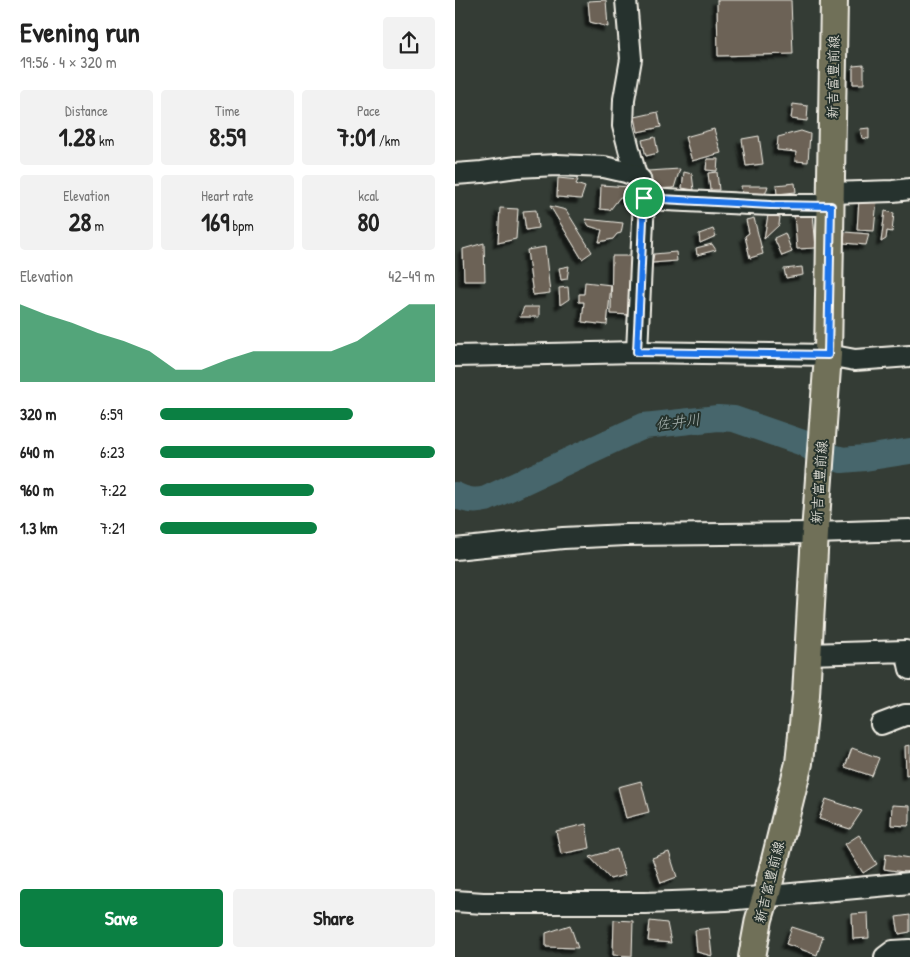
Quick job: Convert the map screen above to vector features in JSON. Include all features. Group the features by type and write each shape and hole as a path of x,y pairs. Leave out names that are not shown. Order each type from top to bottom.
{"main road":[{"name":"新吉富豊前線","path":"753,957 759,919 767,896 799,763 806,695 828,355 834,0"}],"street":[{"path":"626,0 631,59 624,99 623,126 644,198 637,352"},
{"path":"455,174 517,167 557,165 604,167 637,176"},
{"path":"644,198 771,205 910,189"},
{"path":"455,356 637,352 828,355 855,360 910,356"},
{"path":"455,548 617,535 910,530"},
{"path":"808,654 906,651 910,669"},
{"path":"881,724 910,715"},
{"path":"455,901 483,903 726,900 910,883"},
{"path":"885,957 893,951 910,950"}],"building":[{"path":"606,0 608,27 590,22 588,1"},
{"path":"717,0 791,0 793,54 718,56"},
{"path":"864,65 864,84 853,84 853,66"},
{"path":"793,104 808,106 807,121 791,119"},
{"path":"658,112 661,127 638,132 635,117"},
{"path":"869,128 869,139 862,138 860,129"},
{"path":"714,129 721,153 692,161 685,137"},
{"path":"801,131 810,134 808,162 795,161 796,152 777,150 778,137"},
{"path":"759,136 763,164 746,166 742,139"},
{"path":"655,137 658,153 646,156 642,140"},
{"path":"707,159 718,159 717,171 706,170"},
{"path":"680,169 674,188 649,189 648,171"},
{"path":"684,172 692,174 694,190 682,188"},
{"path":"717,172 719,190 710,190 708,173"},
{"path":"558,178 578,180 576,184 585,187 581,199 557,197"},
{"path":"795,183 796,192 777,194 776,185"},
{"path":"601,185 630,187 629,199 620,197 610,210 600,209"},
{"path":"741,186 768,186 765,195 742,195"},
{"path":"859,199 877,200 874,231 857,230"},
{"path":"550,206 566,210 592,252 582,259"},
{"path":"500,208 518,209 516,239 498,243"},
{"path":"536,210 538,228 526,230 523,211"},
{"path":"885,211 894,213 892,232 887,231 886,239 881,242"},
{"path":"813,214 816,248 797,249 794,215"},
{"path":"768,215 780,217 779,225 764,239"},
{"path":"754,218 763,254 750,258 745,236 749,233 746,220"},
{"path":"585,219 623,223 621,233 617,234 613,239 599,242 602,230 589,226"},
{"path":"713,229 716,236 700,243 699,234"},
{"path":"845,232 869,234 866,245 844,243"},
{"path":"785,233 792,252 782,256 774,238"},
{"path":"484,243 485,281 464,281 463,249"},
{"path":"712,244 716,250 697,255 696,248"},
{"path":"545,247 550,293 533,295 527,250"},
{"path":"676,252 677,261 652,263 654,254"},
{"path":"612,256 633,256 632,315 611,314"},
{"path":"569,266 567,279 561,280 559,268"},
{"path":"802,267 803,275 786,278 784,269"},
{"path":"585,282 611,285 607,325 582,322 584,302 579,302 579,294 584,294"},
{"path":"568,287 569,299 560,305 559,288"},
{"path":"524,307 539,307 539,317 520,317"},
{"path":"910,745 910,774 906,775 905,746"},
{"path":"852,748 879,758 872,776 845,767"},
{"path":"641,781 649,812 626,818 618,787"},
{"path":"826,799 862,811 850,829 819,819"},
{"path":"892,805 910,806 908,826 891,825"},
{"path":"586,824 590,848 561,854 556,831"},
{"path":"859,835 877,864 863,873 845,844"},
{"path":"617,849 625,875 610,879 590,857"},
{"path":"669,852 677,877 661,883 652,858"},
{"path":"886,854 910,858 910,873 884,869"},
{"path":"868,913 869,938 853,939 852,914"},
{"path":"910,915 910,932 899,934 896,917"},
{"path":"614,920 633,921 632,956 613,955"},
{"path":"650,921 667,923 671,943 648,941"},
{"path":"570,925 578,948 546,947 546,933"},
{"path":"792,927 823,937 817,955 786,944"},
{"path":"709,928 712,956 697,952 695,930"}],"waterway":[{"name":"佐井川","path":"455,495 470,500 486,499 644,426 718,418 734,419 803,443 820,453 842,460 910,451"}],"route":[{"path":"644,198 771,205 831,206 828,355 637,352 644,198"}]}
